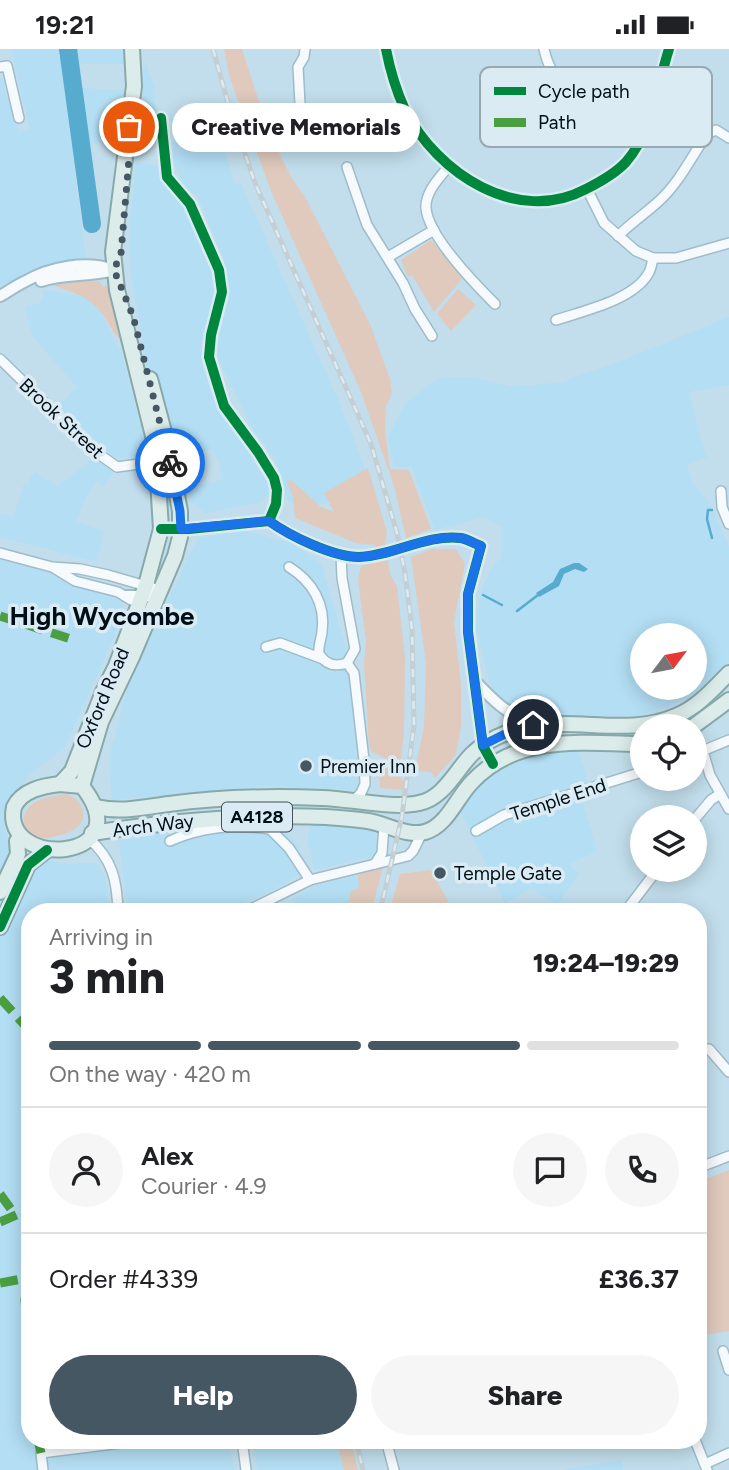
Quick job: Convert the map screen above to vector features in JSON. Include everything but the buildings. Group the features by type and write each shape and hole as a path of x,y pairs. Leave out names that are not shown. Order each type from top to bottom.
{"main road":[{"path":"132,49 134,86 113,252 114,270 164,461 180,511 181,529"},
{"name":"Oxford Road","path":"82,786 101,722 120,685 149,590 162,529 164,461"},
{"name":"Oxford Road","path":"60,783 72,771 135,615 149,590 175,555 181,529"},
{"name":"A4128","path":"483,745 507,733 533,725 554,723 623,727 655,724 678,716 696,705 729,673"},
{"path":"707,716 729,700"},
{"path":"422,833 442,821 473,780 493,764 524,749 574,742 630,744"},
{"name":"Arch Way","path":"96,807 114,811 193,800 261,798 416,804 436,796 483,745"},
{"path":"60,783 82,786 96,807 90,836 68,847 47,850 32,849 17,841 11,833 12,811 17,801 27,792 60,783"},
{"name":"Arch Way","path":"90,836 215,817 356,819 422,833"},
{"path":"0,892 18,854 17,841"},
{"path":"0,927 28,865 47,850"}],"street":[{"path":"301,122 298,67 305,49"},
{"path":"386,49 394,84 406,112 421,134 449,166 495,194 523,201 574,196 603,181 623,165 638,147"},
{"path":"544,49 550,67"},
{"path":"666,67 670,49"},
{"path":"0,67 7,65 19,118"},
{"path":"161,118 167,177 191,204 219,270 222,292 211,335 209,357 224,406 274,478 276,504 269,521"},
{"path":"712,132 716,130 728,136"},
{"path":"618,236 635,219 659,202 698,147"},
{"path":"449,166 428,198 426,208 434,230 473,281 495,304"},
{"path":"347,167 367,225 432,336"},
{"path":"587,189 604,223 636,251 653,258 676,258 729,243"},
{"path":"388,257 434,230"},
{"path":"556,320 621,297 638,286 649,273 653,258"},
{"path":"0,296 20,283 54,270 99,265 114,270"},
{"name":"Brook Street","path":"0,359 92,449 117,467 164,461"},
{"path":"721,491 722,507 729,524"},
{"path":"162,529 269,521 281,530 341,554 358,557 429,541 461,538 481,546 468,594 468,632 483,745 493,764"},
{"path":"0,553 52,567 80,569 149,590"},
{"path":"266,647 280,643 338,666 347,663 352,657 355,649 342,578 341,554"},
{"path":"289,566 310,585 321,604 323,618 318,647 323,659"},
{"path":"52,567 75,581 126,596 135,604 135,615"},
{"path":"126,596 149,590"},
{"path":"347,663 354,673 364,760 365,784 354,800"},
{"path":"475,681 493,700 520,719 554,723"},
{"path":"707,750 729,740"},
{"path":"707,769 729,809"},
{"name":"Temple End","path":"476,831 504,815 630,776"},
{"path":"707,805 720,795"},
{"path":"373,865 382,853 384,825"},
{"path":"170,841 193,830 222,827 270,829 289,848 310,880"},
{"path":"263,903 310,880 408,856 422,833"},
{"path":"90,836 115,875 117,903"},
{"path":"632,903 648,882"},
{"path":"709,1049 729,1072"},
{"path":"707,1165 729,1156"},
{"path":"723,1351 729,1370"},
{"path":"43,1470 41,1453 73,1449"},
{"path":"243,1449 246,1470"},
{"path":"388,1449 394,1470"},
{"path":"699,1449 706,1467 729,1454"}],"shaded area":[{"path":"11,49 63,49 69,77 74,161 86,260 84,264 0,290 0,78 7,98 10,97 18,132 30,129"},
{"path":"75,49 124,49 125,64 77,64"},
{"path":"224,49 242,49 260,105 284,164 304,195 370,324 390,379 392,393 386,407 385,429 390,469 409,470 431,529 406,538 394,486 361,392 271,191 230,79"},
{"path":"145,60 154,86 156,127 141,125"},
{"path":"80,88 124,90 120,141 86,144"},
{"path":"211,109 235,184 241,183 338,400 368,482 310,509 288,501 273,456 250,424 214,350 223,317 226,291 223,256 199,198 188,189 175,167 172,142 180,136 178,125 168,119"},
{"path":"136,162 161,166 172,193 189,210 207,251 214,287 201,347 203,368 212,395 269,485 270,493 260,502 206,513 191,500 188,487 222,480 221,465 213,449 180,462 147,364 131,275 130,223"},
{"path":"431,240 462,279 434,312 412,275 408,277 401,260"},
{"path":"101,281 104,287 107,285 124,342 93,304 53,285"},
{"path":"458,289 476,305 451,331 437,314"},
{"path":"44,290 98,299 101,313 122,355 146,447 140,456 116,458 57,407 77,387 32,336 25,307 41,303"},
{"path":"729,317 729,385 689,392 706,458 687,465 692,482 710,503 729,548 729,661 707,684 707,623 630,623 630,700 683,700 643,714 579,717 517,711 499,698 490,684 476,626 480,595 490,571 501,557 502,527 484,517 435,530 412,467 394,467 388,436 405,404 437,379 470,377 514,387 562,382"},
{"path":"94,458 114,472 104,486 97,481 86,497 76,522 104,530 97,562 0,537 0,514 13,517 24,483 28,484 34,471 57,486"},
{"path":"368,468 387,532 385,543 390,574 397,586 405,658 404,735 400,765 372,752 369,746 364,664 366,641 358,580 361,566 381,561 375,545 356,543 295,518 293,498 287,480 292,481 321,507 334,512 324,493"},
{"path":"243,531 290,542 321,564 346,648 358,790 265,786 112,800 109,758 128,685 197,539"},
{"path":"432,549 456,549 465,564 454,621 461,685 461,726 456,755 435,778 431,772 415,771 424,726 426,663 411,557"},
{"path":"0,557 121,587 123,617 65,747 30,774 7,808 4,828 14,851 61,863 96,863 105,876 109,903 21,903 21,1449 230,1449 234,1470 0,1470"},
{"path":"578,749 589,787 579,790 597,851 569,864 579,874 558,903 531,889 505,903 458,807 475,785 516,759"},
{"path":"384,764 404,781 403,790 380,788 379,767"},
{"path":"66,794 80,804 83,819 80,825 63,834 41,839 36,839 24,830 23,820 29,807 42,799"},
{"path":"311,820 373,826 380,854 315,870 307,841"},
{"path":"278,823 294,841 311,869 244,903 128,903 119,841 172,824"},
{"path":"383,867 373,903 348,903 351,891 359,888 358,875"},
{"path":"430,870 449,902 392,903 400,874"},
{"path":"358,875 359,888 351,892 348,903 294,903 292,899 313,887"},
{"path":"729,1170 729,1331 707,1335 707,1179"},
{"path":"254,1449 338,1449 344,1470 257,1470"},
{"path":"338,1449 353,1449 358,1470 344,1470"},
{"path":"621,1460 623,1470 565,1470 565,1469"}],"water":[{"path":"574,563 588,569 584,572 575,569 564,574 559,586 539,597 536,593 553,582 560,569"}],"waterway":[{"path":"68,49 92,224"},
{"path":"712,510 708,510 707,519 712,538"},
{"path":"483,595 502,605"},
{"path":"517,611 538,595"}],"railway":[{"path":"213,49 255,183 371,444 397,533 405,573 412,629 414,725 402,816 382,903"},
{"path":"358,1449 363,1470"}],"marked path":[{"path":"0,616 74,640"},
{"path":"0,998 21,1021"},
{"path":"0,1194 16,1216"},
{"path":"0,1222 21,1213"},
{"path":"0,1283 21,1279"},
{"path":"40,1449 41,1453"}],"cycle path":[{"path":"386,49 405,110 419,133 437,154 458,172 482,187 507,197 533,201 560,199 586,189 612,174 626,162 636,147"},
{"path":"664,67 669,49"},
{"path":"161,118 167,177 190,204 219,270 222,292 211,335 209,357 224,406 274,478 276,504 269,521"},
{"path":"161,529 269,521 312,545 359,557 435,539 463,539 481,546 468,594 468,632 483,746 493,764"},
{"path":"0,927 28,865 47,850"}],"way so far":[{"path":"129,127 121,253 114,270 126,293 133,316 170,463"}],"place":[{"name":"Creative Memorials","path":"129,127"},
{"name":"Premier Inn","path":"306,766"},
{"name":"Temple Gate","path":"440,873"}],"district":[{"name":"High Wycombe","path":"102,616"}],"route":[{"path":"170,463 181,529 269,521 281,530 329,551 358,557 429,541 461,538 481,546 468,594 468,632 483,745 507,733 533,725"}]}
